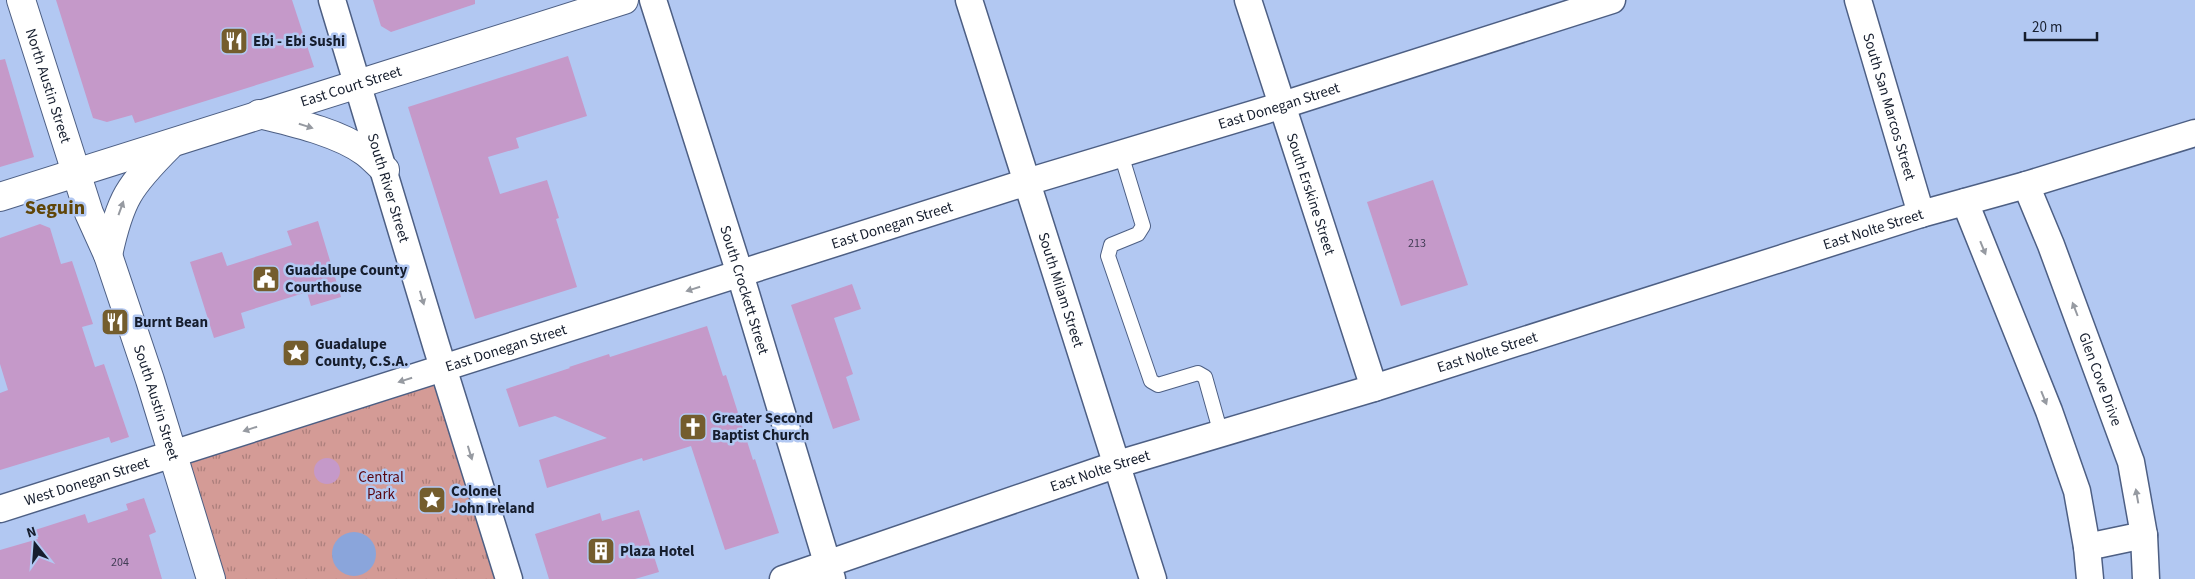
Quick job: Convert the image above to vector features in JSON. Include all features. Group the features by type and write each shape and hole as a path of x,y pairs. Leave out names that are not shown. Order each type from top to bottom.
{"main road":[{"name":"North Austin Street","path":"21,0 77,172"},
{"name":"East Court Street","path":"0,197 624,0"},
{"path":"259,114 303,125 332,135 364,151 385,170"},
{"path":"108,255 115,224 125,197 141,173 174,142"},
{"name":"South Austin Street","path":"77,172 89,213 108,255 173,454 211,579"}],"street":[{"name":"South River Street","path":"332,0 359,83 443,368 510,579"},
{"name":"South Crockett Street","path":"654,0 740,274 830,572"},
{"name":"South Milam Street","path":"969,0 1153,579"},
{"name":"South Erskine Street","path":"1248,0 1374,388"},
{"name":"East Donegan Street","path":"173,454 1027,182 1283,105 1612,0"},
{"name":"South San Marcos Street","path":"1858,0 1921,214"},
{"name":"East Nolte Street","path":"783,579 830,572 1118,464 1374,388 1921,214 2026,185 2195,134"},
{"name":"Glen Cove Drive","path":"2026,185 2054,254 2131,462 2144,536 2146,579"},
{"path":"1965,202 2049,411 2077,491 2087,547 2090,579"},
{"name":"West Donegan Street","path":"0,509 173,454"},
{"path":"2087,547 2144,536"}],"lane":[{"path":"1120,154 1143,226 1138,234 1111,246 1108,256 1151,381 1158,385 1198,373 1206,377 1221,434"}],"green space":[{"name":"Central Park","path":"443,368 509,579 211,579 173,454"}],"water":[{"path":"354,532 366,536 372,542 376,554 372,566 366,572 354,576 342,572 336,566 332,554 336,542 342,536"}],"building":[{"path":"56,0 292,0 314,67 135,123 132,115 107,122 93,118"},
{"path":"373,0 475,0 475,4 391,32 381,26"},
{"path":"568,56 587,116 516,138 519,148 488,157 500,194 547,180 559,218 556,219 577,287 475,319 408,107"},
{"path":"5,59 34,157 0,167 0,60"},
{"path":"1433,180 1468,285 1401,306 1367,202"},
{"name":"Guadalupe County Courthouse","path":"318,221 341,297 311,306 307,292 241,313 245,328 214,338 190,262 222,252 227,266 292,245 287,231"},
{"path":"40,224 50,228 61,264 72,261 93,324 82,327 95,367 104,364 129,437 111,443 109,437 0,470 0,393 8,390 0,364 0,238"},
{"path":"852,284 861,309 834,318 853,374 846,377 860,420 833,429 791,305"},
{"path":"707,326 723,376 726,375 779,533 725,550 691,446 643,461 642,458 547,488 539,460 607,438 555,416 519,427 506,389 609,354 610,357"},
{"path":"327,458 336,462 340,471 336,480 327,484 318,480 314,471 318,462"},
{"path":"144,498 156,532 149,535 162,579 0,579 0,550 38,539 35,530 85,514 88,523 128,510 126,504"},
{"name":"Plaza Hotel","path":"639,510 659,572 635,579 549,579 535,534 600,513 602,521"}],"place":[{"name":"Ebi - Ebi Sushi","path":"234,41"},
{"name":"Guadalupe County Courthouse","path":"266,279"},
{"name":"Burnt Bean","path":"115,322"},
{"name":"Guadalupe County, C.S.A.","path":"296,353"},
{"name":"Greater Second Baptist Church","path":"693,427"},
{"name":"Colonel John Ireland","path":"432,500"},
{"name":"Plaza Hotel","path":"601,551"}],"district":[{"name":"Seguin","path":"55,208"}]}
